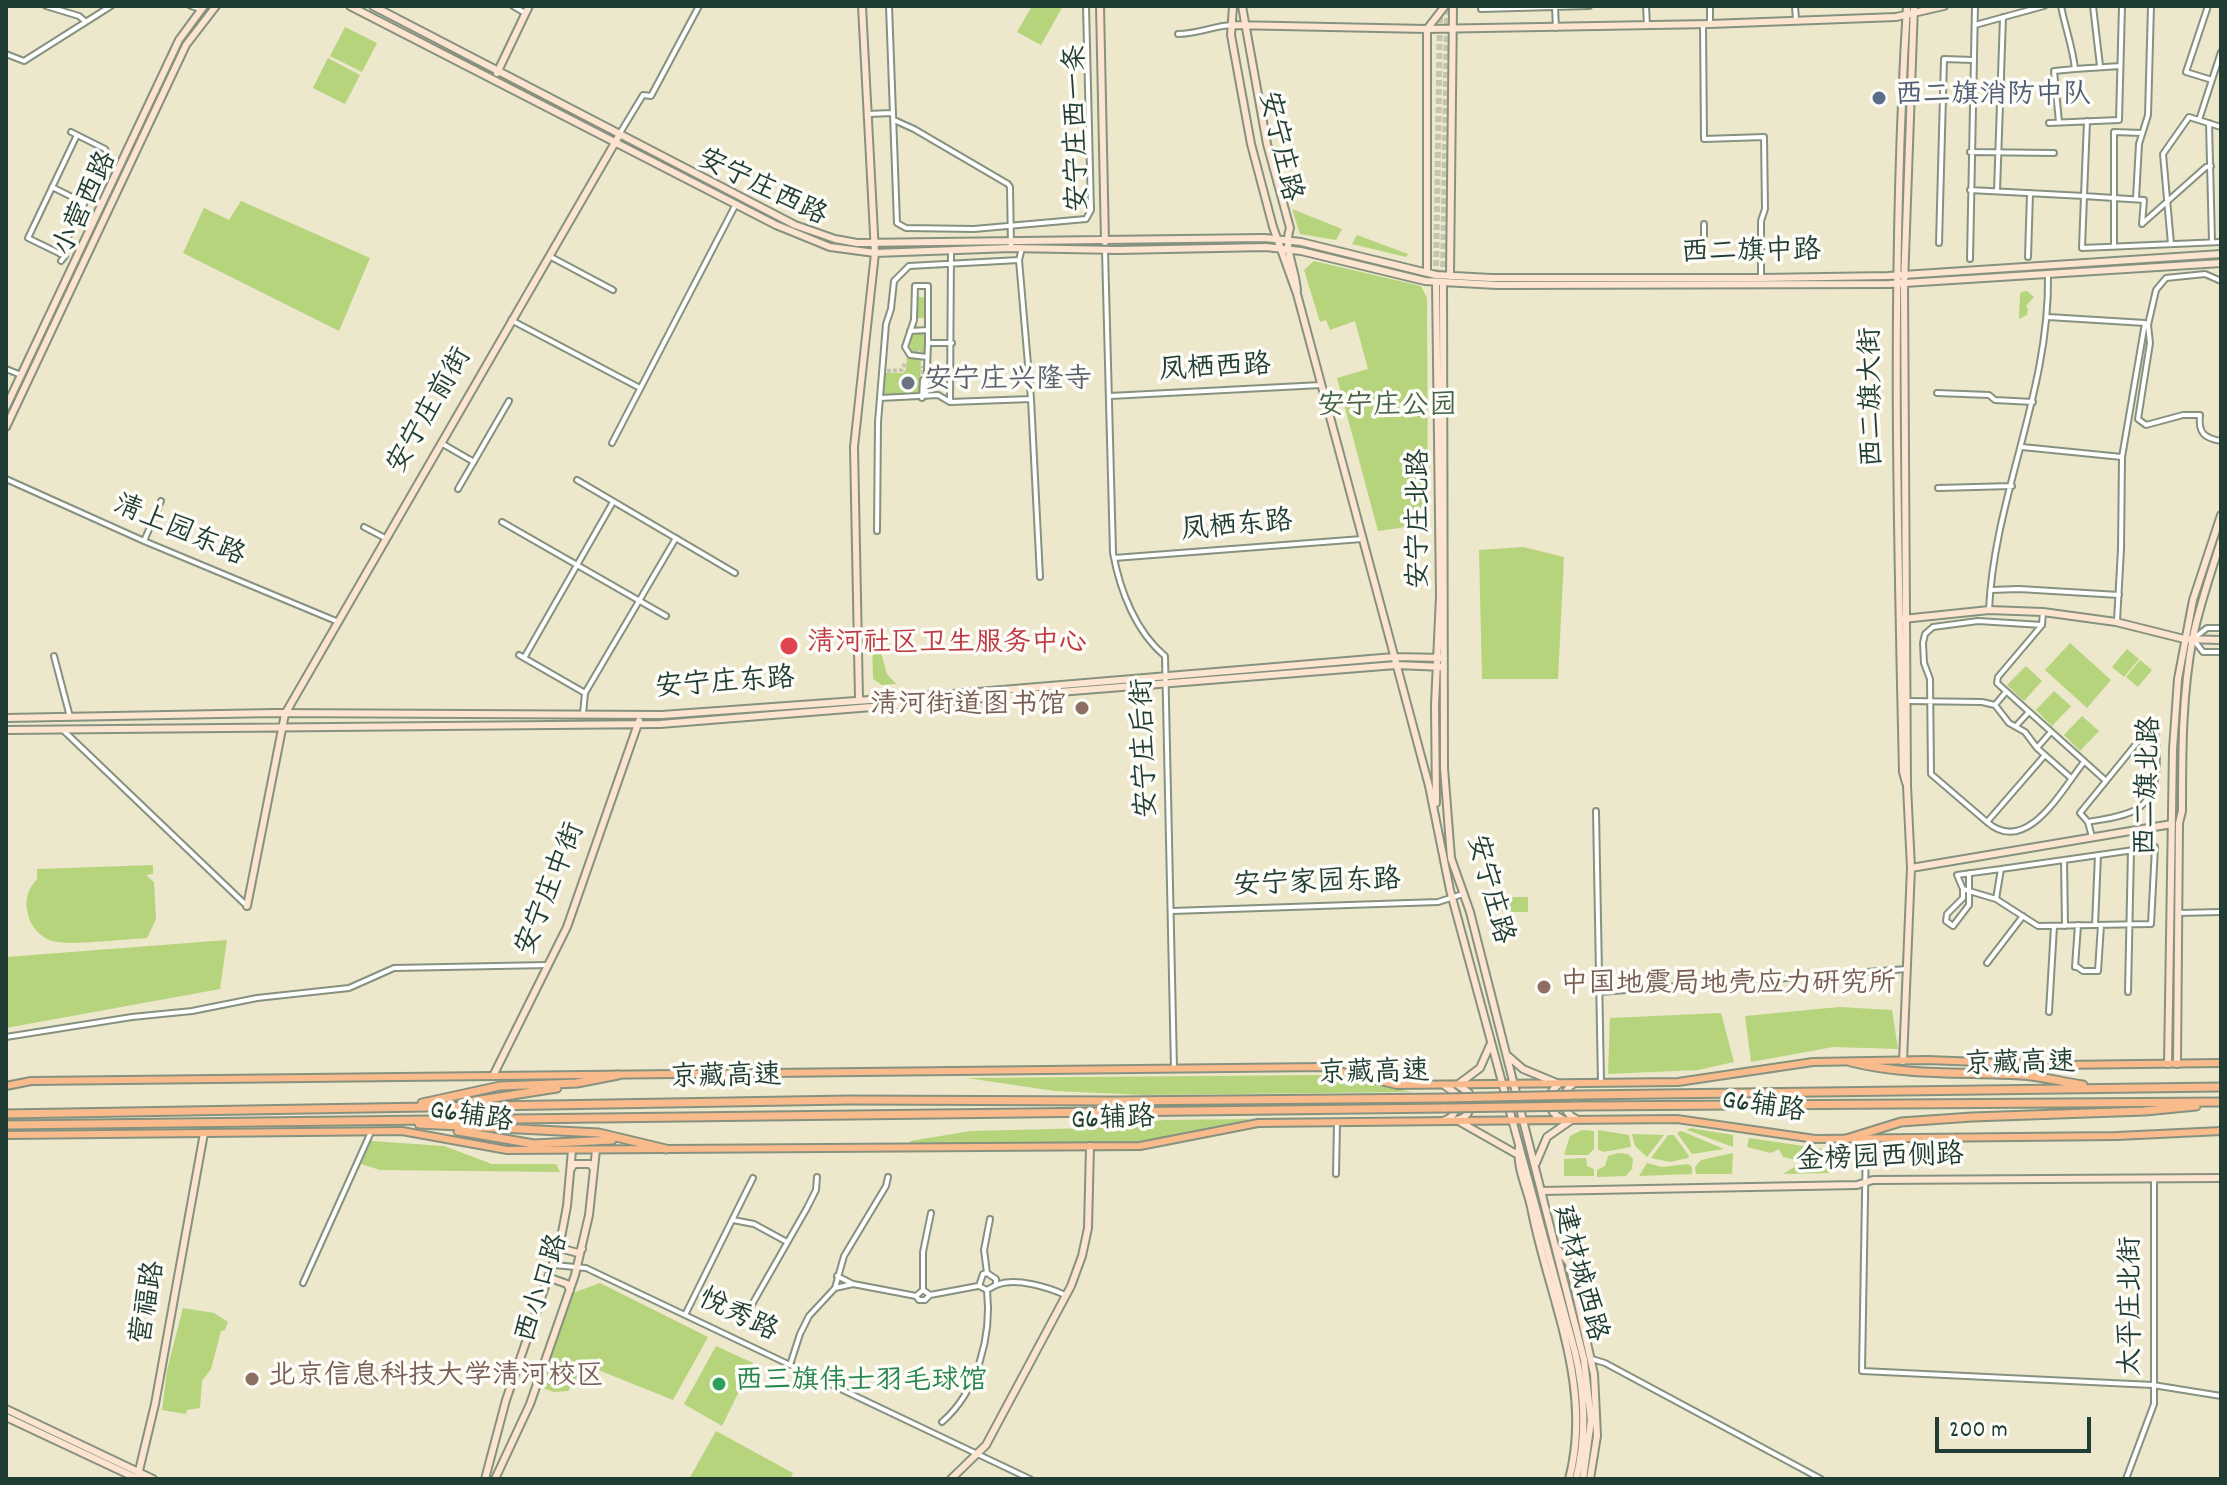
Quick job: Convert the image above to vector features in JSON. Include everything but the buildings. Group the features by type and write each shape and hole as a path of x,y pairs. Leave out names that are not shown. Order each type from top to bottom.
{"highway":[{"path":"1851,1062 1876,1068 1971,1075 2022,1075 2105,1088"},
{"path":"450,1105 618,1075"},
{"path":"405,1106 500,1086 578,1083"},
{"name":"京藏高速","path":"6,1114 849,1100 1446,1098 2221,1087"},
{"path":"1846,1139 1901,1122 2145,1111 2221,1102"},
{"name":"京藏高速","path":"6,1125 1139,1114 1580,1106 2221,1102"},
{"path":"383,1120 599,1133 666,1149"}],"main road":[{"name":"小营西路","path":"6,427 186,45 216,6"},
{"name":"安宁庄西路","path":"350,6 812,242 875,253 951,251 1011,244"},
{"name":"安宁庄西路","path":"373,6 795,225 835,239 875,244 1011,244 1022,248 1105,250 1285,249"},
{"path":"859,699 854,447 875,253 862,6"},
{"name":"安宁庄西一条","path":"1100,6 1105,250"},
{"name":"安宁庄路","path":"1233,6 1231,35 1251,144 1273,227 1285,249 1437,822 1445,869 1504,1084"},
{"name":"安宁庄路","path":"1242,6 1267,144 1290,228 1282,240"},
{"path":"1427,273 1427,29 1445,6"},
{"name":"安宁庄北路","path":"1441,666 1442,279 1453,6"},
{"name":"西二旗大街","path":"1903,1061 1911,868 1896,284 1900,275 1912,12 1907,6"},
{"path":"1232,25 1427,29 1647,26 1796,20 1912,12 1944,6"},
{"name":"小营西路","path":"6,407 179,40 203,7"},
{"path":"494,80 527,10"},
{"name":"安宁庄前街","path":"283,726 285,714 336,621 620,134"},
{"name":"西二旗中路","path":"1011,244 1282,240 1442,279"},
{"name":"西二旗中路","path":"1285,249 1442,279 1904,284 2221,263"},
{"name":"西二旗中路","path":"1761,282 2221,254"},
{"name":"西二旗大街","path":"1900,275 1904,284 1903,772 1907,786"},
{"name":"西二旗北路","path":"2168,1064 2175,715 2184,639 2221,515"},
{"name":"西二旗北路","path":"2177,1064 2175,823 2182,811 2183,714 2193,639 2221,541"},
{"path":"1903,619 1989,610 2043,612 2116,622 2184,639 2221,640"},
{"name":"安宁庄东路","path":"6,730 689,722 1441,658"},
{"name":"安宁庄东路","path":"1395,661 1441,666"},
{"name":"安宁庄路","path":"1437,822 1435,705 1441,666"},
{"name":"安宁庄路","path":"1441,666 1451,858 1523,1120"},
{"name":"安宁庄东路","path":"6,718 285,714 662,715 859,699 1167,681"},
{"name":"安宁庄中街","path":"493,1076 567,927 640,714"},
{"path":"247,906 283,726"},
{"path":"1911,868 2175,823"},
{"path":"1454,1084 1467,1080 1480,1068 1490,1049 1491,1036"},
{"path":"1505,1049 1511,1060 1520,1067 1563,1083"},
{"name":"G6辅路","path":"6,1086 31,1081 1322,1067 1387,1084 1514,1084 1689,1082 1804,1063 2221,1063"},
{"path":"1563,1083 1552,1089 1550,1106 1553,1113 1565,1119"},
{"path":"1577,1083 1570,1085 1566,1091 1564,1106 1568,1114 1579,1119"},
{"path":"1440,1084 1452,1089 1456,1097 1455,1112 1450,1121"},
{"path":"1450,1121 1469,1112 1470,1097 1465,1088 1454,1084"},
{"name":"建材城西路","path":"1504,1084 1519,1140 1518,1156 1532,1223 1547,1268 1575,1381 1577,1437 1569,1479"},
{"name":"G6辅路","path":"6,1135 415,1132 497,1150 596,1150 1090,1146 1162,1143 1258,1123 1565,1119 1677,1119 1793,1138 1846,1139 2117,1136 2221,1131"},
{"path":"1536,1170 1536,1158 1549,1135 1564,1123 1579,1119"},
{"name":"建材城西路","path":"1523,1120 1597,1418 1590,1479"},
{"path":"1450,1121 1471,1126 1518,1156"},
{"name":"营福路","path":"138,1476 161,1374 204,1133"},
{"path":"951,1479 988,1442 1067,1296 1079,1266 1088,1228 1090,1146"},
{"name":"西小口路","path":"485,1479 503,1408 560,1243 572,1150"},
{"name":"西小口路","path":"495,1479 530,1404 578,1266 596,1150"},
{"name":"建材城西路","path":"1518,1156 1584,1360 1591,1420 1583,1479"},
{"path":"571,1169 574,1164 590,1164 594,1169"},
{"name":"金榜园西侧路","path":"1541,1191 1857,1185 1873,1180 2221,1178"},
{"path":"560,1243 563,1249 577,1253 582,1249"},
{"path":"548,1282 552,1278 567,1284 570,1290"},
{"name":"建材城西路","path":"1576,1479 1584,1420 1584,1360"},
{"path":"6,1409 138,1476"},
{"path":"6,1417 138,1476 153,1479"}],"street":[{"path":"46,6 79,16 86,22"},
{"path":"6,54 24,61 111,6"},
{"path":"191,6 203,7"},
{"path":"513,6 527,10"},
{"path":"620,134 643,95 651,96 699,6"},
{"path":"889,6 897,223 906,228 974,229 1086,219 1091,210 1086,6"},
{"path":"1481,9 1589,6"},
{"path":"1646,6 1647,26"},
{"path":"1710,6 1704,139 1764,137 1765,209 1761,221 1761,282"},
{"path":"1795,6 1796,20"},
{"path":"1970,259 1975,6"},
{"path":"1975,25 2044,6"},
{"path":"2061,6 2075,69"},
{"path":"2093,6 2100,66"},
{"path":"2049,123 2119,120 2122,6"},
{"path":"2136,199 2139,144 2148,115 2151,6"},
{"path":"2208,6 2186,72 2212,80"},
{"path":"1555,7 1556,28"},
{"path":"1997,191 2003,17"},
{"path":"1178,34 1198,34 1210,27 1232,25"},
{"path":"2199,120 2221,52"},
{"path":"1939,243 1944,59 1973,60"},
{"path":"2059,122 2054,71 2120,66"},
{"path":"869,114 891,113"},
{"path":"2171,244 2163,154 2189,117 2221,127"},
{"path":"894,120 1008,184 1011,244"},
{"path":"2087,121 2082,248 2221,242"},
{"path":"2209,123 2212,242"},
{"path":"60,254 108,154 105,149 71,132"},
{"path":"2114,247 2114,132 2142,133"},
{"path":"61,261 65,256 28,238 77,135"},
{"path":"1970,152 2054,153"},
{"path":"1970,190 2144,200 2142,224 2206,167 2211,166"},
{"path":"2212,183 2221,183"},
{"path":"52,187 84,203"},
{"path":"2028,257 2030,193"},
{"path":"612,443 736,204"},
{"path":"1704,224 1704,252"},
{"path":"1022,248 1019,260 1031,399 1040,577"},
{"name":"安宁庄后街","path":"1105,250 1114,558 1118,579 1148,642 1165,656 1174,1069"},
{"path":"950,402 951,251"},
{"path":"548,256 613,290"},
{"path":"877,531 880,398 886,324 894,281 909,266 1019,260"},
{"path":"2221,281 2205,274 2166,278 2158,286 2148,325 2150,343 2138,419 2146,425 2183,415 2200,415 2199,431 2202,435 2221,441"},
{"path":"1989,610 2048,317 2048,275"},
{"path":"924,397 927,357 928,343 928,286 915,286 914,320 905,347 910,355 927,357"},
{"path":"914,295 928,296"},
{"path":"2048,317 2145,323 2122,457 2116,622"},
{"path":"511,320 640,388"},
{"path":"910,331 928,330"},
{"path":"928,343 952,343"},
{"path":"6,369 21,375"},
{"path":"923,380 924,397"},
{"name":"凤栖西路","path":"1110,396 1321,385"},
{"path":"1937,393 1989,395 1995,400 2033,402"},
{"path":"880,398 938,395 950,402 1031,399"},
{"path":"458,489 509,401"},
{"path":"440,442 474,462"},
{"path":"2022,447 2122,457"},
{"name":"清上园东路","path":"6,479 144,541 336,621"},
{"path":"577,480 735,573"},
{"path":"1938,488 2012,486"},
{"path":"144,541 161,501"},
{"path":"585,693 522,656 613,502"},
{"path":"502,522 666,616"},
{"path":"364,527 385,538"},
{"path":"583,715 585,693 676,538"},
{"name":"凤栖东路","path":"1114,558 1362,539"},
{"path":"1991,590 2119,595"},
{"path":"2043,612 2042,625 1997,678 1997,684 2105,780"},
{"path":"2042,625 1978,621 1930,628 1923,643 1924,663 1930,679 1931,774 1987,822 2005,832 2026,830 2033,826 2084,762"},
{"path":"2221,628 2207,628 2193,639 2203,652 2221,652"},
{"path":"54,656 70,717"},
{"path":"1995,705 2005,693"},
{"path":"1908,701 1995,705 2008,722 2025,732 2037,748 2071,778"},
{"path":"2016,726 2028,713"},
{"path":"62,729 247,906"},
{"path":"2088,822 2141,807 2154,787 2155,732 2145,733 2080,813 2088,822 2092,837"},
{"path":"2037,748 2050,733"},
{"path":"1987,822 2045,755"},
{"path":"1596,811 1601,1083"},
{"path":"1963,889 1969,891 1996,899 2038,926 2151,924 2155,847 2131,850 2064,860 1969,873 1957,875 1963,898 1947,914 1946,921 1953,926 1969,905 1969,891 1969,873"},
{"path":"2128,992 2131,850"},
{"path":"2078,925 2075,967 2083,971 2098,971 2098,855"},
{"path":"2064,860 2065,926"},
{"path":"1996,899 2001,869"},
{"name":"安宁家园东路","path":"1172,911 1438,902 1463,894"},
{"path":"2178,913 2221,912"},
{"path":"1987,963 2023,916"},
{"path":"2049,1012 2054,926"},
{"path":"6,1037 192,1011 257,998 349,988 394,968 548,965"},
{"path":"1600,992 1907,969"},
{"path":"1336,1174 1337,1122"},
{"path":"303,1283 371,1131"},
{"path":"1866,1139 1862,1371 2153,1385 2221,1396"},
{"path":"742,1322 816,1190 817,1177"},
{"path":"790,1365 809,1316 835,1288 844,1256 886,1186 888,1177"},
{"name":"太平庄北街","path":"2126,1479 2154,1404 2154,1177"},
{"path":"685,1315 753,1178"},
{"path":"916,1296 923,1290 923,1252 931,1213"},
{"path":"990,1219 984,1250 987,1273 996,1279 996,1284"},
{"path":"733,1220 754,1224 787,1242"},
{"name":"悦秀路","path":"554,1265 587,1268 1030,1479"},
{"path":"979,1286 980,1277 987,1273"},
{"path":"837,1276 853,1284 916,1296 919,1300 979,1286 987,1290"},
{"path":"835,1288 853,1284"},
{"path":"987,1290 996,1284 1041,1287 1067,1296"},
{"path":"923,1290 930,1295"},
{"path":"942,1422 970,1385 980,1361 990,1318 987,1290"},
{"path":"1584,1360 1601,1362 1821,1479"}],"green space":[{"path":"1032,6 1063,6 1041,45 1017,32"},
{"path":"345,27 377,43 362,72 330,56"},
{"path":"328,58 360,75 345,104 313,88"},
{"path":"241,201 370,258 339,331 183,253 204,208 229,220"},
{"path":"1292,209 1342,229 1336,240 1300,234"},
{"path":"1357,235 1408,254 1406,257 1352,244"},
{"name":"安宁庄公园","path":"1314,261 1421,286 1427,298 1428,524 1378,531 1337,378 1368,369 1355,321 1330,330 1326,320 1320,322 1304,270"},
{"path":"2027,291 2034,297 2026,306 2027,315 2019,319 2020,295"},
{"path":"915,296 926,298 926,329 924,318 917,318 917,329 914,329"},
{"path":"911,331 926,333 926,351 922,355 919,350 918,354 910,354"},
{"path":"907,357 921,358 920,397 883,396 884,373 903,373"},
{"path":"1523,547 1564,557 1558,679 1482,679 1479,550"},
{"path":"876,635 887,674 896,684 882,685 873,679 872,637"},
{"path":"2070,643 2111,680 2087,708 2045,670"},
{"path":"2127,649 2139,659 2124,677 2112,667"},
{"path":"2140,660 2152,670 2138,687 2126,677"},
{"path":"2026,666 2042,681 2024,701 2007,685"},
{"path":"2054,691 2071,706 2052,726 2036,710"},
{"path":"2082,716 2099,731 2080,751 2064,735"},
{"path":"153,865 153,874 146,875 154,882 156,919 147,938 84,943 52,941 43,937 31,923 27,899 37,879 37,869"},
{"path":"1494,897 1528,897 1528,912 1494,912"},
{"path":"227,940 220,989 6,1028 6,957"},
{"path":"1839,1007 1892,1010 1898,1049 1833,1047 1751,1062 1745,1016"},
{"path":"1721,1013 1734,1062 1698,1070 1608,1074 1610,1018"},
{"path":"1323,1075 1412,1092 1145,1095 1055,1091 967,1078"},
{"path":"1251,1119 1172,1139 1143,1142 911,1145 910,1141 971,1131 1091,1128 1164,1120"},
{"path":"1582,1130 1594,1131 1594,1149 1588,1155 1564,1155 1570,1136"},
{"path":"1598,1130 1629,1135 1631,1147 1603,1152 1598,1149"},
{"path":"1687,1130 1733,1135 1733,1147"},
{"path":"1680,1131 1724,1149 1692,1154 1677,1133"},
{"path":"1632,1134 1664,1135 1647,1157 1635,1146"},
{"path":"1668,1135 1674,1135 1688,1158 1670,1162 1651,1158"},
{"path":"1749,1138 1824,1149 1799,1161 1783,1157 1779,1149 1771,1153 1747,1147"},
{"path":"371,1141 444,1146 492,1164 556,1164 560,1172 380,1170 361,1164"},
{"path":"1733,1153 1732,1174 1696,1174 1695,1167 1701,1160"},
{"path":"1628,1154 1633,1159 1632,1169 1626,1176 1597,1177 1597,1170 1605,1166 1608,1156"},
{"path":"1586,1158 1587,1166 1594,1169 1594,1176 1564,1176 1564,1159"},
{"path":"1647,1163 1662,1167 1688,1164 1692,1167 1692,1174 1639,1176"},
{"path":"1796,1166 1826,1168 1829,1173 1783,1174"},
{"path":"600,1283 708,1337 673,1400 586,1365 568,1391 554,1392 540,1387 573,1293"},
{"path":"183,1308 214,1313 228,1322 225,1330 221,1331 211,1369 202,1381 200,1408 187,1410 186,1414 162,1410 167,1370"},
{"name":"西三旗伟士羽毛球馆","path":"716,1346 753,1363 722,1426 684,1404"},
{"path":"716,1431 793,1473 790,1479 689,1479"}],"tunnel":[{"path":"1443,276 1447,19 1450,6"},
{"path":"1436,275 1440,13"},
{"path":"887,371 902,370 905,363"},
{"path":"923,366 923,380"}],"place":[{"name":"西二旗消防中队","path":"1879,98"},
{"name":"安宁庄兴隆寺","path":"908,383"},
{"name":"清河社区卫生服务中心","path":"789,646"},
{"name":"清河街道图书馆","path":"1082,708"},
{"name":"中国地震局地壳应力研究所","path":"1544,987"},
{"name":"北京信息科技大学清河校区","path":"252,1379"},
{"name":"西三旗伟士羽毛球馆","path":"719,1384"}]}
